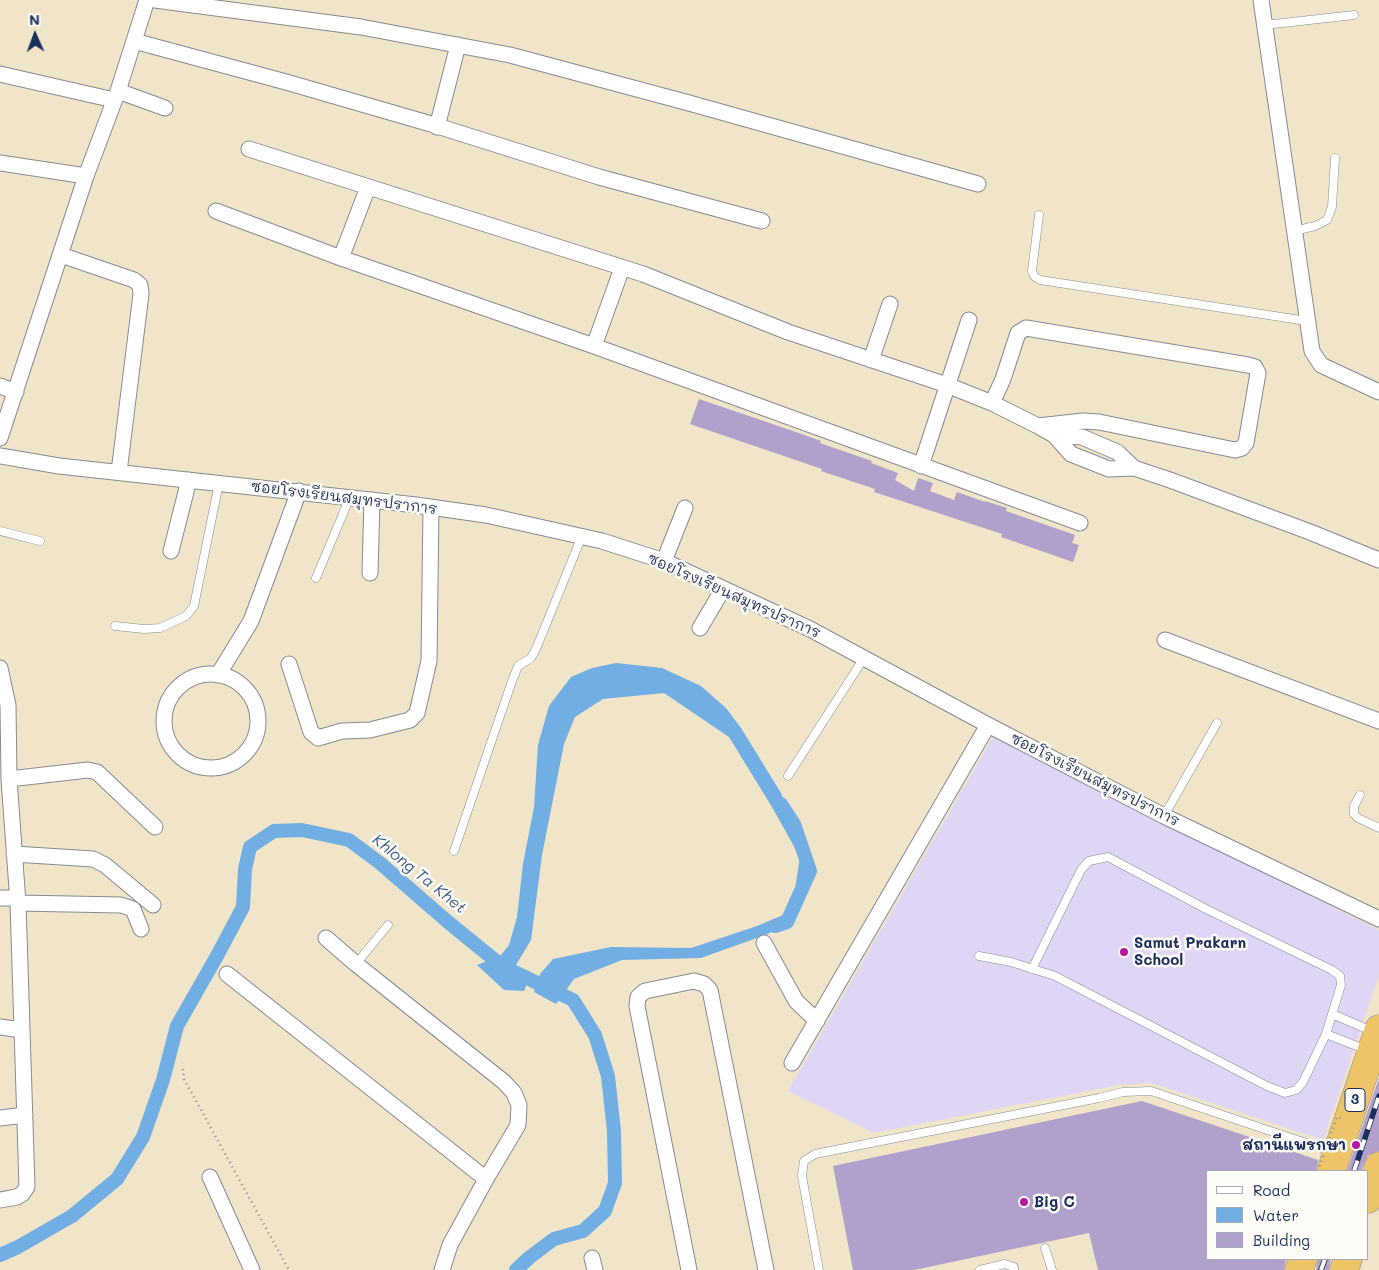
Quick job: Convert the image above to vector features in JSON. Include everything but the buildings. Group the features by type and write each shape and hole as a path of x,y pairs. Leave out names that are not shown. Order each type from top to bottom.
{"highway":[{"name":"3","path":"1329,1165 1376,1038"},
{"path":"1369,1196 1379,1166"}],"street":[{"path":"0,438 86,176 116,96 148,0"},
{"path":"155,0 361,27 510,55 689,102 978,184"},
{"path":"1261,0 1312,351 1321,365 1379,392"},
{"path":"134,41 286,82 599,176 762,221"},
{"path":"437,126 458,45"},
{"path":"0,74 116,96 165,108"},
{"path":"249,149 622,268 680,288 788,332 947,384 992,403 1054,435 1082,437 1118,452 1134,468 1310,532 1379,560"},
{"path":"0,163 86,176"},
{"path":"341,258 368,187"},
{"path":"216,211 341,258 594,346 1080,523"},
{"path":"61,255 134,280 140,285 141,294 119,472"},
{"path":"594,346 622,268"},
{"path":"872,360 890,304"},
{"path":"921,466 969,320"},
{"path":"992,403 1018,333 1026,328 1248,365 1255,367 1258,373 1246,443 1242,448 1235,450 1099,422 1083,421 1038,426"},
{"path":"0,386 16,392"},
{"name":"ซอยโรงเรียนสมุทรปราการ","path":"0,456 59,466 299,491 486,515 602,541 664,561 810,629 988,725 1164,816 1379,919"},
{"path":"171,551 189,480"},
{"path":"218,675 251,621 299,491"},
{"path":"370,572 372,500"},
{"path":"289,664 312,732 318,738 342,731 370,730 410,720 417,712 429,660 431,507"},
{"path":"664,561 685,508"},
{"path":"700,628 723,589"},
{"path":"1165,640 1379,721"},
{"path":"0,668 10,779 17,901 27,1186 22,1194 0,1200"},
{"path":"211,674 218,675 228,677 243,686 254,700 258,717 257,734 249,749 236,761 220,767 203,767 186,761 174,749 166,734 164,717 169,700 179,686 194,677 211,674"},
{"path":"792,1063 988,725"},
{"path":"10,779 88,770 97,772 156,827"},
{"path":"14,854 93,859 105,865 153,906"},
{"path":"0,898 17,901 120,905 133,909 141,929"},
{"path":"326,938 504,1082 514,1093 519,1105 518,1125 450,1245 442,1270"},
{"path":"764,943 796,1001 817,1020"},
{"path":"227,974 486,1179"},
{"path":"690,1270 637,1006 638,997 645,991 694,981 704,984 710,990 766,1270"},
{"path":"0,1027 21,1030"},
{"path":"0,1118 25,1115"},
{"path":"210,1178 252,1270"}],"lane":[{"path":"1264,25 1354,15"},
{"path":"1294,231 1315,226 1327,220 1332,208 1335,158"},
{"path":"1039,215 1032,271 1034,276 1040,280 1307,321"},
{"path":"115,626 144,629 160,628 186,616 194,606 219,483"},
{"path":"316,578 350,497"},
{"path":"0,531 40,541"},
{"path":"454,851 514,675 518,666 531,658 536,649 582,536"},
{"path":"788,776 864,658"},
{"path":"1164,816 1217,723"},
{"path":"1360,795 1354,806 1354,814 1358,818 1379,828"},
{"path":"979,956 1011,962 1032,969 1055,976 1267,1086 1285,1093 1296,1090 1304,1082 1326,1034 1341,985 1340,976 1332,970 1208,910 1108,857 1089,860 1081,870 1032,969"},
{"path":"356,964 388,925"},
{"path":"1332,1014 1376,1038"},
{"path":"1326,1034 1376,1038"},
{"path":"819,1270 802,1176 804,1161 815,1154 1123,1092 1151,1091 1329,1165"},
{"path":"1045,1248 1052,1270"},
{"path":"980,1270 1005,1264 1014,1268 1014,1270"}],"path":[{"path":"183,1069 184,1079 289,1270"},
{"path":"1329,1165 1337,1117 1342,1118"}],"shaded area":[{"name":"Samut Prakarn School","path":"993,737 1379,930 1379,975 1323,1140 1151,1083 1118,1085 874,1133 788,1091"}],"water":[{"path":"616,663 662,668 701,686 726,708 741,728 781,793 803,852 808,875 787,922 768,934 701,958 622,960 574,979 556,1004 534,992 540,974 553,959 611,947 691,948 757,926 783,915 795,889 800,857 729,737 664,693 603,699 575,717 564,744 542,855 531,940 516,965 531,974 524,991 504,990 477,965 500,956 509,945 517,917 523,864 534,807 538,745 549,706 571,677 592,668"}],"waterway":[{"path":"775,926 787,922 810,871 794,824 781,804"},
{"name":"Khlong Ta Khet","path":"0,1255 18,1247 72,1216 117,1179 143,1137 163,1080 177,1026 243,907 245,869 250,847 274,831 302,830 349,840 380,863 502,966 573,1000 595,1035 608,1076 614,1131 615,1183 605,1211 583,1231 554,1239 516,1270"}],"railway":[{"path":"1354,1170 1379,1096"},
{"path":"1321,1270 1325,1260"}],"place":[{"name":"Samut Prakarn School","path":"1124,952"},
{"name":"สถานีแพรกษา","path":"1356,1145"},
{"name":"Big C","path":"1024,1202"}]}
